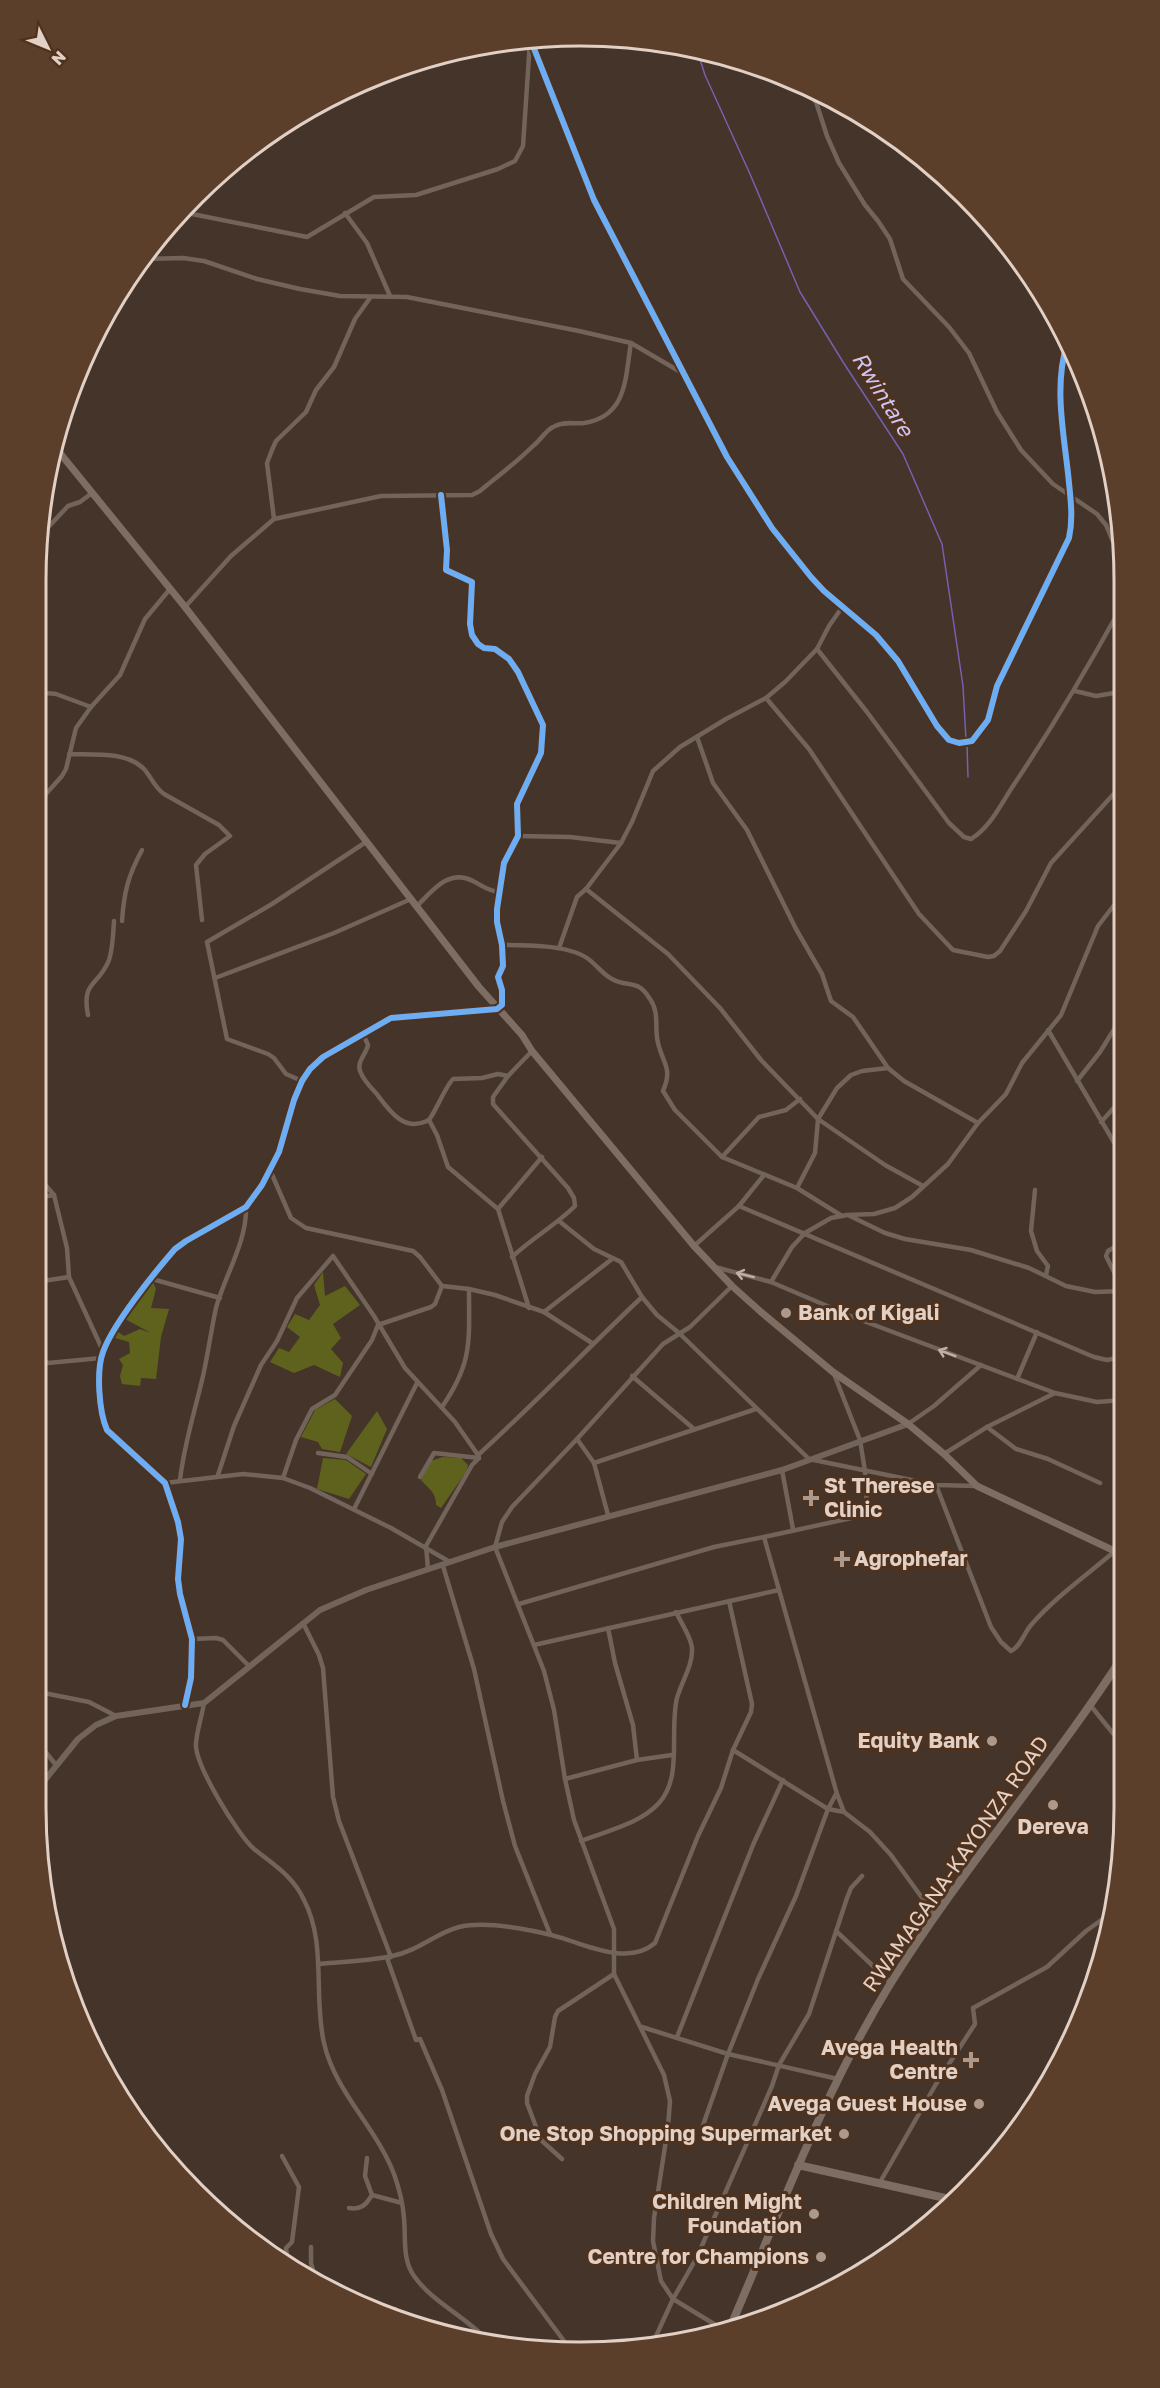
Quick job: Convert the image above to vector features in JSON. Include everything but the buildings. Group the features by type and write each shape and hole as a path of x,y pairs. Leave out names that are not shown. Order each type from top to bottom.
{"highway":[{"name":"RWAMAGANA-KAYONZA ROAD","path":"734,2318 798,2164 838,2079 891,1983 1114,1671"},
{"path":"798,2164 944,2198"}],"main road":[{"path":"62,455 185,607 497,1009 712,1266 732,1286 833,1372 908,1424 977,1486 1114,1551"}],"street":[{"path":"192,214 301,237 314,234 374,197 416,195 498,170 519,157 524,136 529,49"},
{"path":"533,49 594,200 727,457 772,528 811,577 876,635 898,661 937,726 949,740 959,743 972,741 988,720 997,686 1069,538 1072,525 1071,497 1061,397 1064,357"},
{"path":"816,102 839,163 865,205 890,239 903,279 943,321 969,353 997,412 1021,450 1044,476 1097,514 1106,525 1111,538"},
{"path":"345,213 367,243 390,296"},
{"path":"154,259 183,258 204,261 257,279 340,296 406,297 448,304 631,343 684,374"},
{"path":"274,519 267,464 272,450 276,441 306,412 316,390 334,367 354,319 370,298"},
{"path":"185,607 231,556 274,519 381,496 472,495 522,457 551,427 562,423 587,423 616,406 624,393 631,343"},
{"path":"50,526 69,506 80,502 92,493"},
{"path":"184,1705 191,1678 192,1640 179,1586 181,1539 165,1483 107,1430 101,1415 103,1351 122,1320 171,1254 186,1241 246,1207 262,1185 279,1152 302,1081 310,1069 323,1057 392,1018 497,1009 502,1005 502,990 498,977 503,966 502,945 497,922 504,863 518,836 517,804 541,753 543,725 518,672 509,659 495,649 484,648 472,635 471,582 447,570 441,495"},
{"path":"47,793 62,776 73,736 91,707 120,675 145,619 170,589"},
{"path":"559,948 577,897 586,889 621,843 653,771 680,747 766,698 799,670 817,649 843,606"},
{"path":"817,649 867,711 949,823 964,837 971,838 985,828 1075,691 1114,620"},
{"path":"1075,691 1096,696 1114,693"},
{"path":"47,693 56,694 91,707"},
{"path":"766,698 809,749 919,914 949,947 960,953 988,957 1000,951 1026,911 1051,863 1114,794"},
{"path":"697,736 713,783 747,830 796,929 822,974 831,1001 853,1017 888,1068 916,1089 978,1123"},
{"path":"69,754 115,756 140,766 157,789 219,825 231,836 205,854 196,865 202,920"},
{"path":"518,836 570,837 621,843"},
{"path":"302,1081 286,1074 268,1053 227,1039 207,942 272,904 366,842"},
{"path":"122,921 124,891 129,874 142,850"},
{"path":"417,906 435,887 451,878 466,878 488,890 500,892"},
{"path":"586,889 668,954 720,1008 761,1060 818,1119 885,1165 923,1186"},
{"path":"215,978 334,933 411,898"},
{"path":"771,1282 792,1247 805,1233 824,1221 844,1215 885,1212 895,1208 923,1186 958,1152 978,1123 1006,1094 1022,1063 1060,1015 1098,926 1114,905"},
{"path":"88,1015 86,996 89,987 109,959 114,921"},
{"path":"502,945 534,944 551,949 559,948 586,957 611,979 638,985 650,998 657,1016 656,1033 669,1077 663,1091 664,1095 675,1110 722,1157 797,1188 844,1215 885,1233 905,1239 970,1250 1047,1275 1066,1286 1095,1292 1114,1290"},
{"path":"446,945 642,1183"},
{"path":"1077,1081 1092,1064 1114,1029"},
{"path":"1048,1030 1114,1143"},
{"path":"363,1034 368,1045 360,1062 360,1071 365,1081 395,1117 412,1124 433,1117 447,1086 453,1079 498,1074 508,1076"},
{"path":"512,1257 531,1239 559,1221 575,1206 574,1198 542,1157 494,1104 493,1097 508,1076 532,1051"},
{"path":"797,1188 815,1153 818,1119 837,1088 851,1075 862,1071 888,1068"},
{"path":"722,1157 759,1117 786,1110 800,1099"},
{"path":"1101,1122 1114,1108"},
{"path":"429,1120 448,1167 498,1209 529,1308"},
{"path":"498,1209 542,1157"},
{"path":"270,1170 291,1218 306,1228 413,1251 442,1286 495,1295 544,1312 592,1343"},
{"path":"694,1246 739,1206 764,1175"},
{"path":"47,1187 54,1195 67,1248 69,1277 103,1351"},
{"path":"1035,1190 1031,1231 1037,1251 1048,1266 1047,1275"},
{"path":"47,1196 54,1195"},
{"path":"739,1206 1094,1357 1107,1360 1114,1359"},
{"path":"180,1480 186,1440 199,1394 220,1298 245,1231 246,1207"},
{"path":"559,1221 587,1245 621,1262 642,1297 657,1315 679,1333 809,1459 936,1485 977,1486"},
{"path":"1114,1248 1108,1251 1106,1256 1114,1272"},
{"path":"218,1475 234,1426 261,1365 277,1341 297,1298 333,1256 405,1368 442,1407 478,1456"},
{"path":"544,1312 612,1259"},
{"path":"712,1266 771,1282 853,1317 1055,1393 1096,1402 1114,1401"},
{"path":"47,1280 69,1277"},
{"path":"152,1279 220,1298"},
{"path":"283,1478 296,1440 312,1409 335,1395 372,1340 378,1325 431,1307 435,1304 442,1286"},
{"path":"714,2324 673,2299 662,2281 653,2241 654,2218 670,2101 664,2075 614,1974 614,1929 581,1841 565,1779 554,1710 534,1645 495,1547 502,1522 512,1507 663,1344 697,1321 732,1286"},
{"path":"442,1407 458,1384 468,1350 468,1289"},
{"path":"428,1569 426,1546 478,1456 642,1297"},
{"path":"1017,1379 1037,1332"},
{"path":"47,1362 101,1358"},
{"path":"47,1777 78,1739 96,1725 116,1716 204,1703 320,1610 366,1590 495,1547 782,1470 908,1424 934,1406 981,1365"},
{"path":"519,1604 714,1547 856,1517 863,1513 867,1508 860,1440 833,1372"},
{"path":"632,1376 694,1429"},
{"path":"354,1509 417,1383"},
{"path":"944,1454 987,1427 1055,1393"},
{"path":"594,1463 756,1409"},
{"path":"987,1427 1016,1449 1048,1459 1100,1483"},
{"path":"577,1439 594,1463 608,1515"},
{"path":"318,1453 347,1457 372,1474"},
{"path":"420,1477 434,1453 478,1456"},
{"path":"782,1470 793,1529"},
{"path":"165,1483 218,1475 243,1474 283,1478 354,1509 426,1546 450,1562"},
{"path":"936,1485 991,1627 1011,1651 1016,1648 1029,1627 1049,1606 1114,1557"},
{"path":"764,1537 844,1812"},
{"path":"442,1566 474,1669 515,1846 550,1934"},
{"path":"534,1645 779,1590"},
{"path":"318,1964 391,1957 413,1950 459,1927 480,1926 550,1934 613,1954 641,1951 655,1943 721,1788 733,1749 751,1712 752,1704 729,1601"},
{"path":"581,1841 641,1817 658,1805 669,1791 673,1778 672,1755 677,1699 692,1655 692,1647 676,1612"},
{"path":"303,1623 323,1668 333,1797 339,1821 391,1957"},
{"path":"608,1628 615,1663 633,1725 636,1760"},
{"path":"192,1640 216,1638 223,1640 249,1666"},
{"path":"47,1694 89,1702 116,1716"},
{"path":"204,1703 196,1743 202,1770 243,1836 253,1848 293,1881 305,1900 314,1923 318,1964 317,1988 322,2031 331,2069 381,2147 394,2175 402,2203 404,2242 408,2264 414,2276 425,2288 476,2331"},
{"path":"1091,1706 1114,1735"},
{"path":"733,1749 828,1809 844,1812 877,1839 936,1917"},
{"path":"47,1754 56,1765"},
{"path":"565,1779 636,1760 672,1755"},
{"path":"677,2037 753,1845 783,1780"},
{"path":"702,2128 758,1979 796,1896 828,1809 837,1794"},
{"path":"656,2336 673,2299 697,2257 779,2065 809,2014 851,1888 862,1876"},
{"path":"879,2184 936,2084 975,2024 973,2008 1047,1967 1101,1920"},
{"path":"836,1931 891,1983"},
{"path":"391,1957 387,1958 416,2040 420,2039 442,2090 491,2234 503,2259 564,2341"},
{"path":"562,2159 541,2140 528,2108 527,2096 535,2074 550,2047 558,2011 614,1974"},
{"path":"642,2027 728,2054 838,2079"},
{"path":"282,2156 299,2187 292,2242 286,2248 287,2254"},
{"path":"367,2158 365,2176 372,2195"},
{"path":"372,2195 402,2203"},
{"path":"349,2208 356,2209 364,2206 372,2195"},
{"path":"311,2247 313,2270"}],"shaded area":[{"path":"323,1272 325,1296 345,1286 360,1305 333,1324 341,1338 331,1349 343,1363 340,1377 314,1365 294,1373 270,1362 279,1348 289,1352 300,1337 287,1327 295,1314 309,1320 320,1305 314,1285"},
{"path":"152,1279 156,1289 151,1308 169,1309 161,1337 156,1379 141,1378 140,1386 122,1384 120,1376 123,1365 119,1359 130,1353 129,1342 115,1338 117,1331 124,1336 140,1329 151,1333 123,1318"},
{"path":"335,1399 352,1416 340,1452 322,1449 318,1442 301,1437 315,1410"},
{"path":"377,1411 387,1429 371,1467 346,1454"},
{"path":"443,1457 461,1458 468,1465 466,1472 441,1508 436,1505 433,1494 421,1480 431,1461"},
{"path":"323,1458 346,1460 366,1474 349,1499 317,1489"}],"waterway":[{"name":"Rwintare","path":"700,61 800,292 903,454 942,544 963,686 966,740"},
{"name":"Rwintare","path":"967,745 968,777"}],"cycle path":[{"path":"534,49 594,200 727,457 772,528 811,577 876,635 898,661 937,726 949,740 959,743 972,741 988,720 997,686 1069,538 1071,504 1060,396 1064,357"},
{"path":"185,1705 191,1678 192,1639 178,1579 181,1539 178,1522 165,1483 107,1430 99,1391 103,1352 135,1299 175,1249 246,1207 262,1185 279,1152 302,1081 310,1069 323,1057 391,1018 497,1009 502,1005 502,990 498,977 503,966 502,945 497,909 504,863 518,836 517,804 541,753 543,725 518,672 509,659 495,649 484,648 472,635 470,624 472,582 446,570 447,550 441,495"}],"place":[{"name":"Bank of Kigali","path":"786,1313"},
{"name":"St Therese Clinic","path":"811,1498"},
{"name":"Agrophefar","path":"842,1559"},
{"name":"Equity Bank","path":"992,1741"},
{"name":"Dereva","path":"1053,1805"},
{"name":"Avega Health Centre","path":"971,2060"},
{"name":"Avega Guest House","path":"979,2104"},
{"name":"One Stop Shopping Supermarket","path":"844,2134"},
{"name":"Children Might Foundation","path":"814,2214"},
{"name":"Centre for Champions","path":"821,2257"}]}
